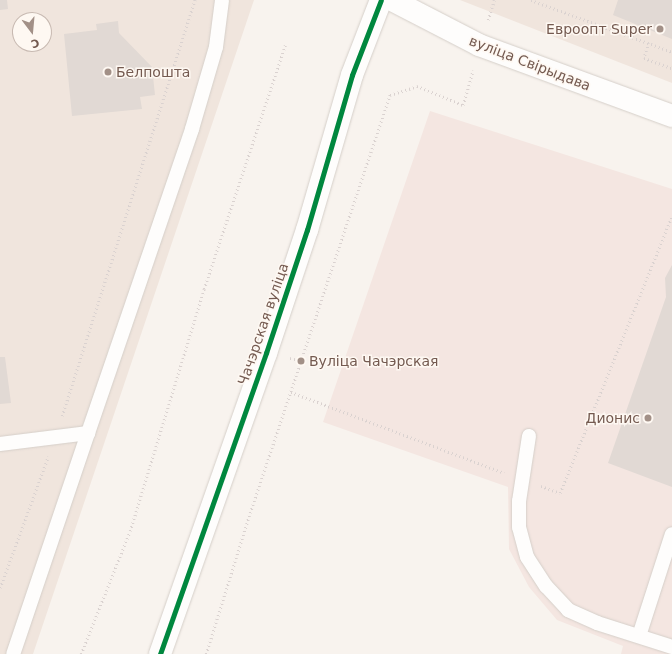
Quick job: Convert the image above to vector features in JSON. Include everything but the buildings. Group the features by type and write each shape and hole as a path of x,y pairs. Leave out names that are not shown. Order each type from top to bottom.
{"street":[{"name":"Чачэрская вуліца","path":"160,654 266,353 307,230 352,75 381,0"},
{"name":"вуліца Свірыдава","path":"392,0 479,45 672,116"}],"lane":[{"path":"13,654 192,129 216,47 222,0"},
{"path":"0,444 88,433"},
{"path":"529,436 524,480 519,501 519,527 527,557 546,586 568,610 672,647"},
{"path":"639,636 672,534"}],"path":[{"path":"0,588 55,437 195,0"},
{"path":"488,20 494,0"},
{"path":"531,0 672,52"},
{"path":"649,43 644,58 672,68"},
{"path":"82,654 130,532 204,289 285,45"},
{"path":"206,654 390,95 417,86 463,105 473,70"},
{"path":"291,392 560,493 672,216"}],"shaded area":[{"path":"0,0 254,0 33,654 0,654"},
{"path":"460,0 672,0 672,83"},
{"path":"430,111 672,189 672,654 621,654 623,646 557,620 529,587 509,549 508,487 323,422"}],"cycle path":[{"path":"160,654 266,353 307,230 352,75 381,0"}],"place":[{"name":"Евроопт Super","path":"660,29"},
{"name":"Белпошта","path":"108,72"},
{"name":"Вуліца Чачэрская","path":"301,361"},
{"name":"Дионис","path":"648,418"}]}
